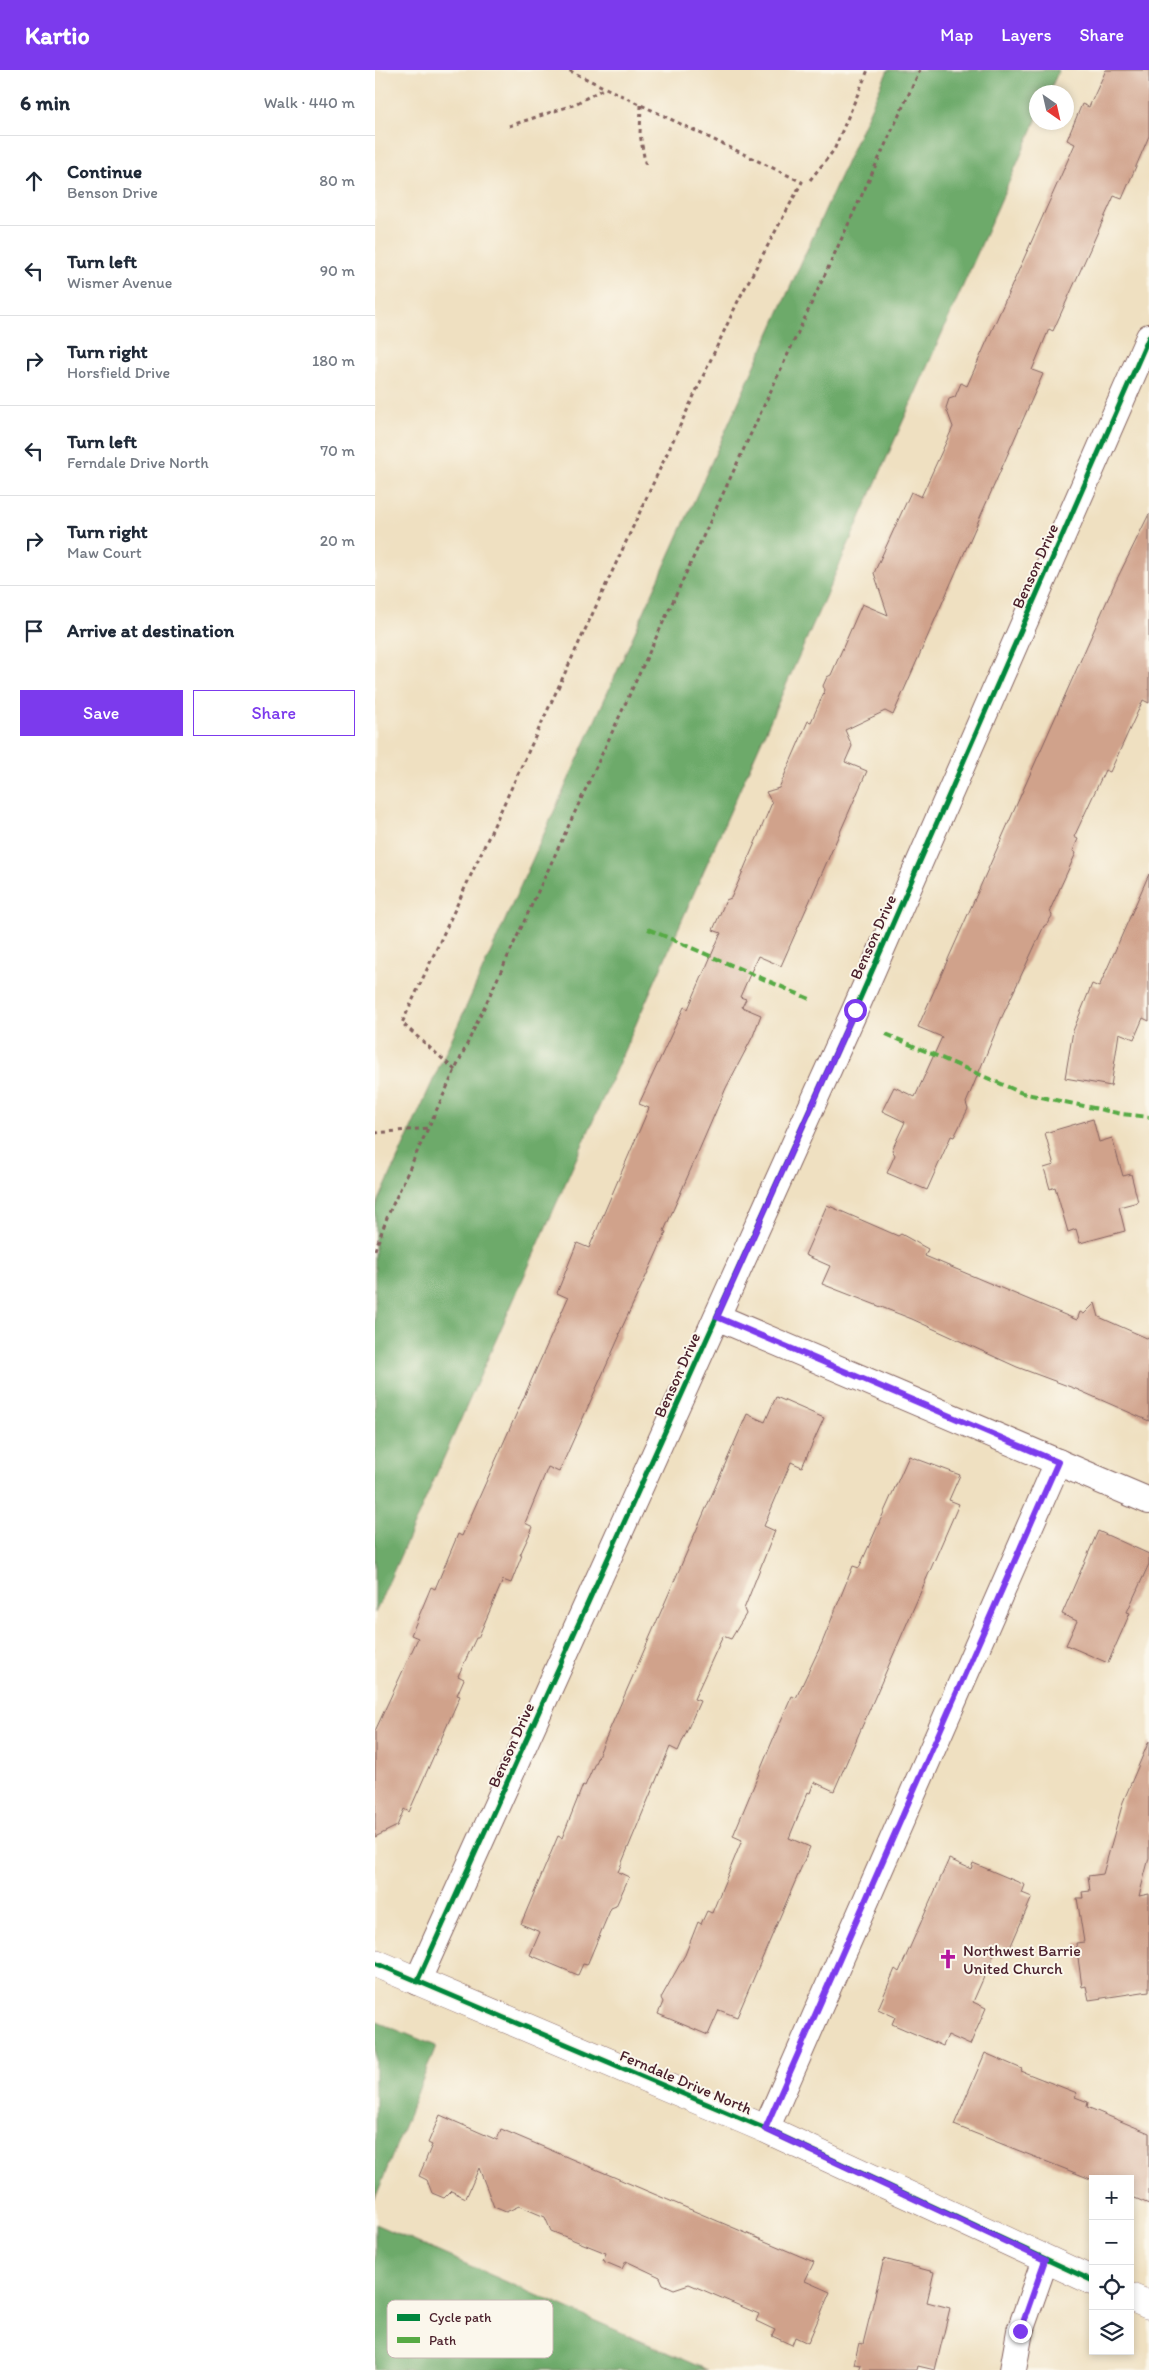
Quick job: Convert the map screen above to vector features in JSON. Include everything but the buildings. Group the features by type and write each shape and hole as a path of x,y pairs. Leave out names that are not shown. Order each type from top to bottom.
{"main road":[{"name":"Ferndale Drive North","path":"375,1963 765,2129 1089,2279"},
{"path":"1134,2299 1149,2305"}],"street":[{"name":"Benson Drive","path":"417,1982 863,992 1149,337"},
{"path":"717,1317 1149,1501"},
{"path":"765,2129 1058,1462"},
{"path":"1013,2370 1020,2331 1045,2260"}],"path":[{"path":"455,1070 402,1024 739,299 802,182 567,70"},
{"path":"810,180 833,150 869,70"},
{"path":"375,1250 388,1215 920,70"},
{"path":"509,126 573,105 605,88"},
{"path":"641,105 640,134 646,168"},
{"path":"375,1133 429,1128"}],"green space":[{"path":"888,70 1059,70 1052,85 1029,85 1029,130 1032,130 375,1613 375,1209"},
{"path":"375,2021 436,2046 375,2199"},
{"path":"375,2224 548,2300 387,2300 387,2358 553,2358 553,2302 707,2370 375,2370"}],"marked path":[{"path":"648,929 812,1000"},
{"path":"886,1034 1022,1093 1122,1114 1149,1117"}],"cycle path":[{"path":"417,1982 855,1010 1149,337"},
{"path":"375,1963 766,2129 1089,2279"}],"place":[{"name":"Northwest Barrie United Church","path":"948,1959"}],"route":[{"path":"855,1010 717,1317 1058,1462 765,2129 1045,2260 1020,2331"}]}
